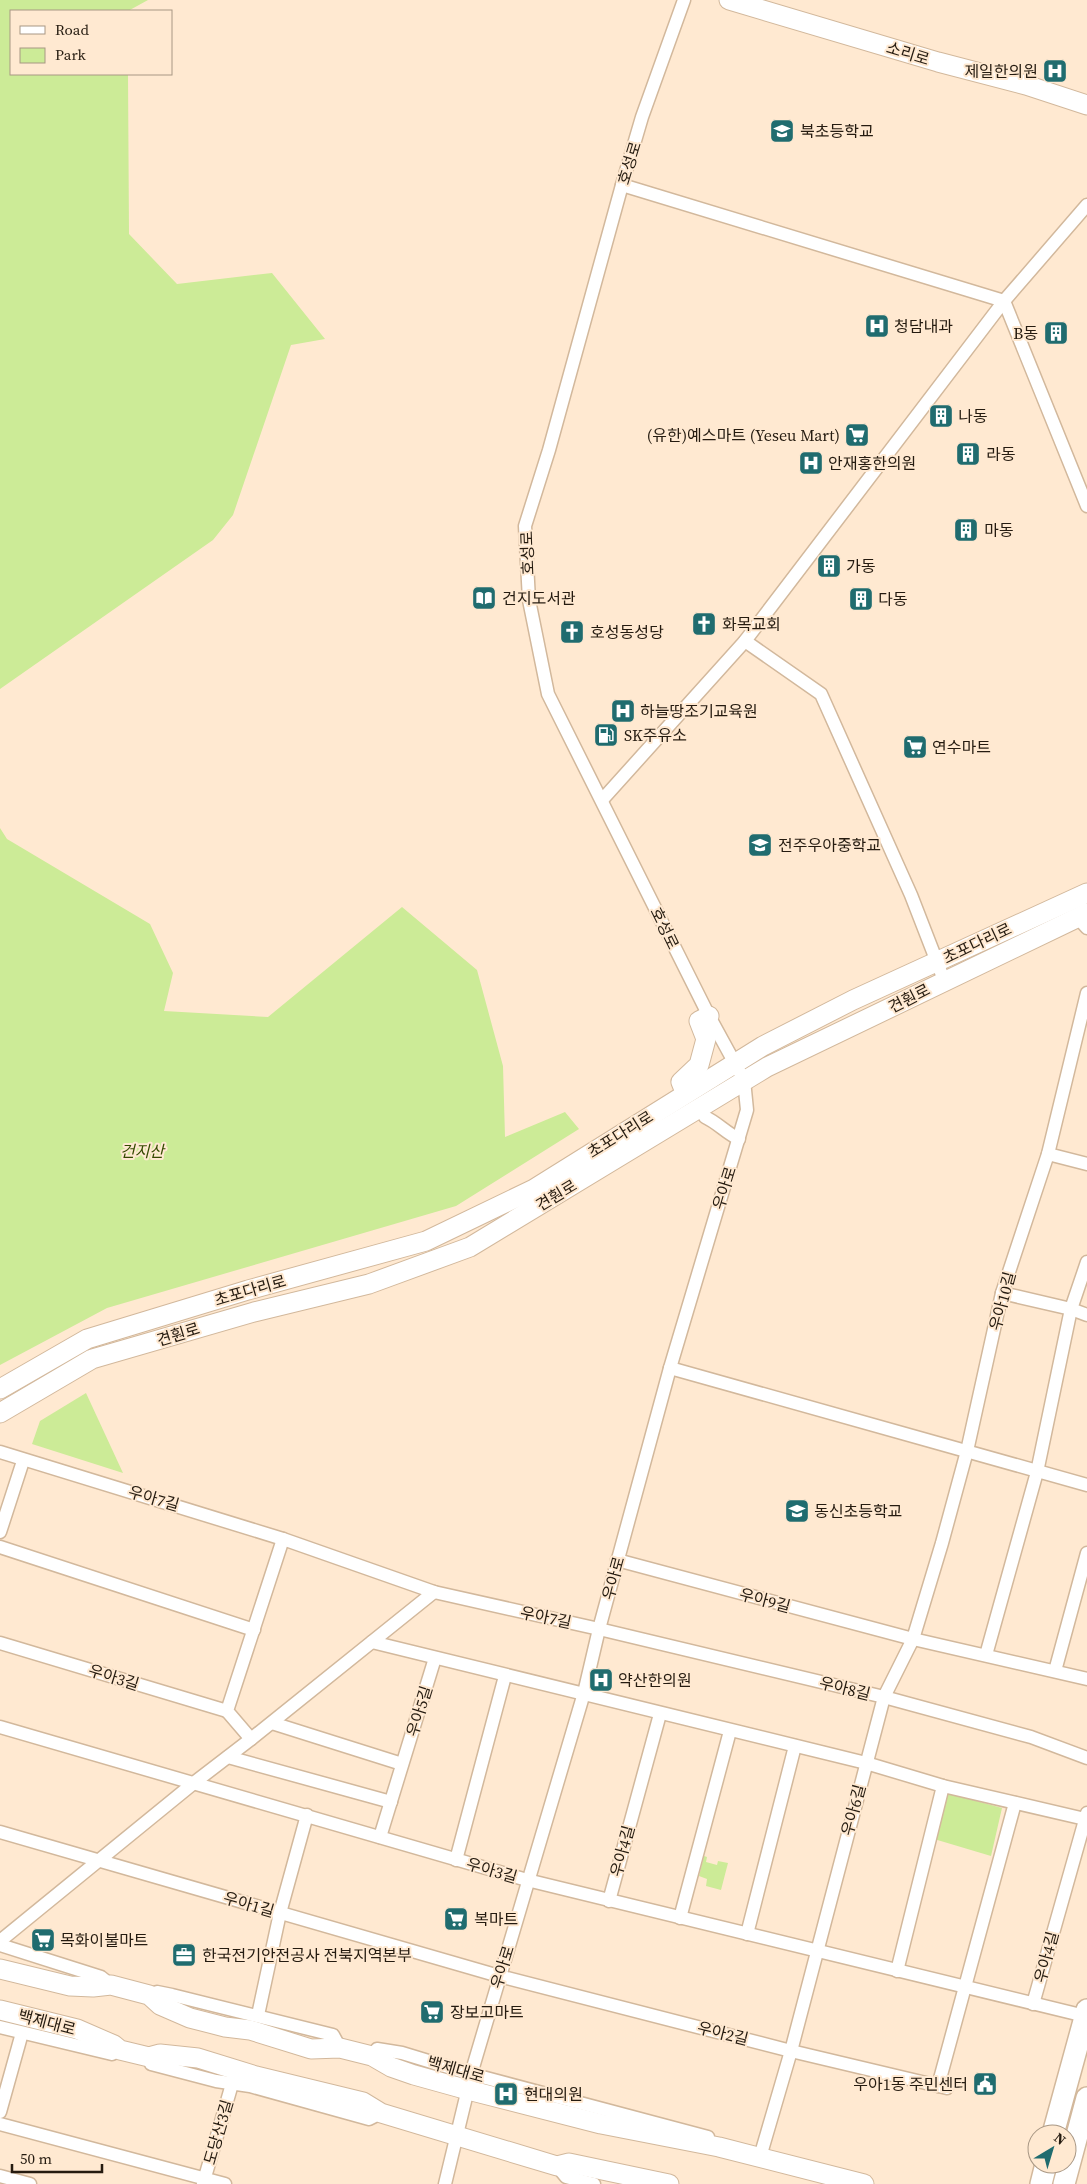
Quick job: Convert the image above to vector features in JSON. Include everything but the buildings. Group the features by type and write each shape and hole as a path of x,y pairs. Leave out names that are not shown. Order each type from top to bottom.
{"main road":[{"path":"1056,2124 1086,2013"},
{"path":"1064,2184 1087,2098"}],"street":[{"name":"호성로","path":"684,0 642,117 549,450 525,526 529,600 548,694 709,1016 744,1080"},
{"name":"소리로","path":"729,0 938,62 1026,85 1087,105"},
{"path":"622,185 1004,301"},
{"path":"602,800 745,640 1004,301 1087,205"},
{"path":"1004,301 1087,506"},
{"path":"745,640 821,694 911,894 944,980"},
{"name":"초포다리로","path":"0,1389 87,1339 248,1290 426,1241 534,1189 734,1062 853,1000 1087,893"},
{"name":"견훤로","path":"0,1413 92,1359 254,1312 369,1284 470,1247 767,1066 944,980 1084,920"},
{"name":"우아10길","path":"913,1639 967,1451 1002,1293 1048,1154 1087,993"},
{"path":"685,1093 681,1082 699,1065 706,1039 699,1021 709,1016"},
{"name":"우아로","path":"444,2184 458,2136 469,2082 499,1976 584,1693 599,1628 670,1368 748,1110 744,1080"},
{"path":"700,1106 705,1117 718,1123 726,1133 739,1139"},
{"path":"1048,1154 1087,1164"},
{"path":"986,1655 1037,1472 1071,1309 1087,1262"},
{"path":"1002,1293 1071,1309 1087,1315"},
{"path":"670,1368 1087,1485"},
{"name":"우아7길","path":"0,1452 23,1461 174,1504 283,1539 434,1592 599,1628"},
{"path":"0,1532 23,1461"},
{"path":"251,1739 227,1712 283,1539"},
{"path":"0,1547 254,1630"},
{"path":"1055,1671 1087,1553"},
{"name":"우아9길","path":"618,1560 913,1639 1087,1679"},
{"path":"0,1943 194,1782 272,1723 434,1592"},
{"name":"우아8길","path":"599,1628 884,1697 1031,1737 1087,1758"},
{"path":"866,1763 884,1697 913,1639"},
{"path":"372,1642 505,1676 584,1693"},
{"name":"우아3길","path":"0,1643 227,1712"},
{"name":"우아5길","path":"402,1764 435,1658"},
{"name":"우아3길","path":"456,1860 505,1676"},
{"name":"우아6길","path":"584,1693 660,1714 866,1763 943,1786 1015,1803 1086,1816 1059,1910"},
{"name":"우아4길","path":"609,1901 660,1714"},
{"path":"272,1723 402,1764 380,1837"},
{"name":"우아3길","path":"0,1727 527,1880"},
{"path":"680,1918 730,1731"},
{"path":"747,1934 795,1746"},
{"path":"228,1757 391,1802"},
{"name":"우아6길","path":"816,1951 866,1763"},
{"path":"897,1971 919,1874 943,1786"},
{"path":"965,1988 1015,1803"},
{"path":"258,2015 280,1913 307,1816"},
{"name":"우아1길","path":"0,1832 499,1976"},
{"name":"우아4길","path":"527,1880 965,1988 1033,2004 1086,2013"},
{"name":"우아4길","path":"1033,2004 1059,1910"},
{"name":"백제대로","path":"0,1943 101,1977 111,1985"},
{"path":"760,2158 791,2051 816,1951"},
{"name":"백제대로","path":"0,1968 70,1986 92,1987 111,1985 150,1995 160,2006 190,2018 226,2027 250,2030 311,2048 340,2048 372,2056 391,2067 469,2082 601,2124 712,2145 864,2184"},
{"name":"우아2길","path":"499,1976 791,2051 942,2087 965,1988"},
{"name":"백제대로","path":"150,1995 157,1992 258,2015 333,2035 340,2048"},
{"name":"백제대로","path":"0,2010 77,2029 114,2045 120,2050 149,2058 160,2054 198,2058 256,2076 363,2102 381,2113 557,2166 569,2163 669,2184"},
{"name":"백제대로","path":"0,2027 112,2054 120,2050"},
{"path":"0,2112 22,2033"},
{"name":"백제대로","path":"149,2058 151,2064 232,2084 250,2086 369,2119 381,2113"},
{"name":"도당산3길","path":"204,2182 232,2084"},
{"name":"도당산3길","path":"0,2124 95,2148 204,2182 225,2184"},
{"path":"557,2166 566,2177 594,2184"},
{"path":"0,2176 30,2184"}],"green space":[{"path":"0,0 148,0 130,10 10,10 10,75 128,75 129,234 177,284 272,273 325,339 291,345 233,515 213,540 0,689"},
{"name":"건지산","path":"0,828 7,839 150,924 173,973 164,1011 268,1017 402,907 477,970 503,1066 505,1137 565,1112 579,1129 456,1206 107,1308 0,1365"},
{"path":"86,1393 123,1473 32,1444 40,1421"},
{"path":"947,1793 1002,1808 991,1856 934,1839"},
{"path":"704,1856 707,1857 706,1862 717,1865 718,1861 728,1863 721,1890 706,1886 707,1879 699,1876"}],"place":[{"name":"제일한의원","path":"1055,71"},
{"name":"북초등학교","path":"782,131"},
{"name":"청담내과","path":"877,326"},
{"name":"B동","path":"1056,333"},
{"name":"나동","path":"941,416"},
{"name":"(유한)예스마트 (Yeseu Mart)","path":"857,435"},
{"name":"라동","path":"968,454"},
{"name":"안재홍한의원","path":"811,463"},
{"name":"마동","path":"966,530"},
{"name":"가동","path":"829,566"},
{"name":"건지도서관","path":"484,598"},
{"name":"다동","path":"861,599"},
{"name":"화목교회","path":"704,624"},
{"name":"호성동성당","path":"572,632"},
{"name":"하늘땅조기교육원","path":"623,711"},
{"name":"SK주유소","path":"606,735"},
{"name":"연수마트","path":"915,747"},
{"name":"전주우아중학교","path":"760,845"},
{"name":"동신초등학교","path":"797,1511"},
{"name":"약산한의원","path":"601,1680"},
{"name":"복마트","path":"456,1919"},
{"name":"목화이불마트","path":"43,1940"},
{"name":"한국전기안전공사 전북지역본부","path":"184,1955"},
{"name":"장보고마트","path":"432,2012"},
{"name":"우아1동 주민센터","path":"985,2084"},
{"name":"현대의원","path":"506,2094"}]}
